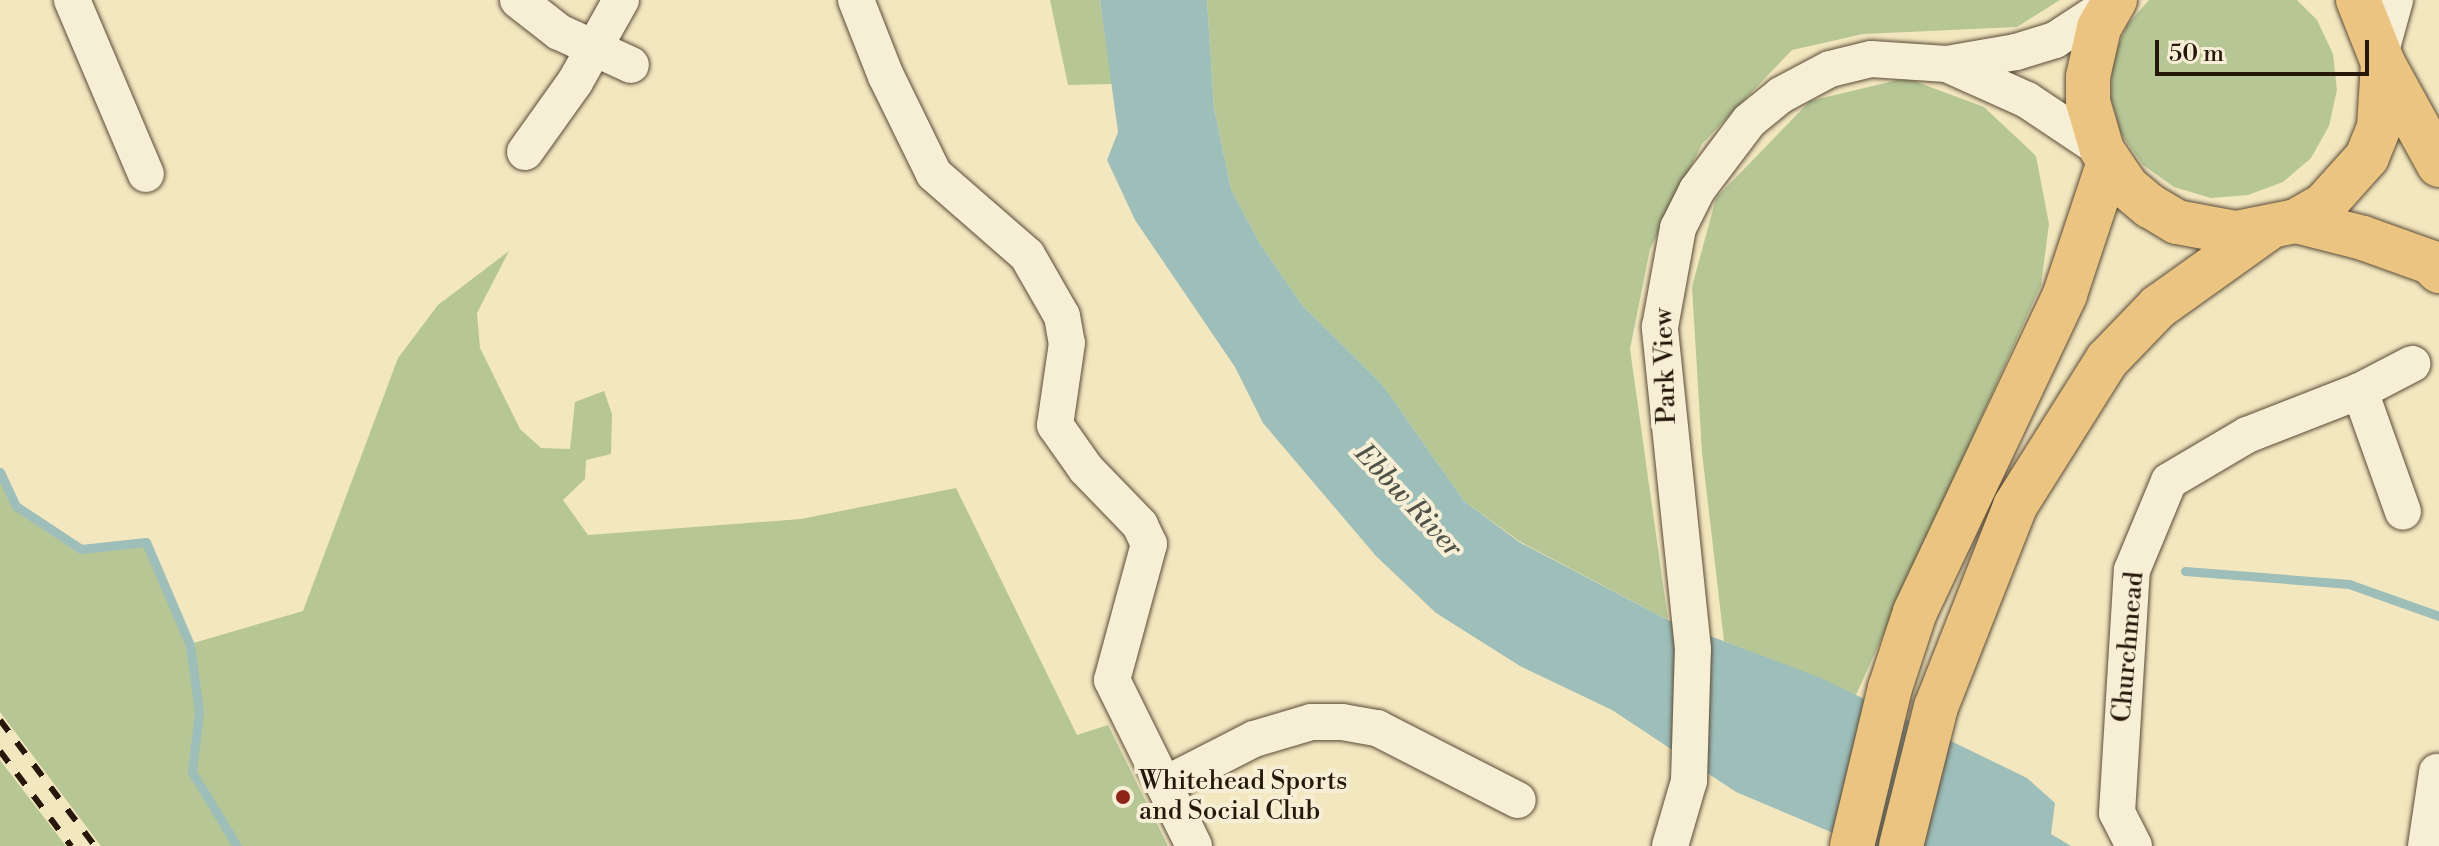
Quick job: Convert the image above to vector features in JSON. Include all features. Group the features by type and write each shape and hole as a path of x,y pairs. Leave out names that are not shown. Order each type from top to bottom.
{"main road":[{"path":"2358,0 2382,57 2439,165"},
{"path":"2114,1 2099,28 2088,77 2091,115 2106,156 2127,187 2177,222 2221,232 2281,226 2363,238 2430,262 2439,271"},
{"path":"1901,846 1936,707 2015,506 2107,360 2158,307 2281,226 2332,198 2367,157 2379,127 2382,57"},
{"path":"1852,846 1890,688 1915,612 1966,497 2065,294 2106,156"}],"street":[{"path":"72,0 146,174"},
{"path":"518,0 559,32 594,45 631,65"},
{"path":"525,152 575,82 621,0"},
{"path":"856,0 886,76 934,174 1010,237 1054,296 1067,343 1053,419 1076,456 1140,525 1149,544 1112,680 1194,846"},
{"path":"2382,57 2395,0"},
{"name":"Park View","path":"1670,846 1689,781 1693,649 1660,327 1678,228 1697,190 1722,151 1749,121 1781,95 1830,69 1871,59 1947,64 2055,40 2114,1"},
{"name":"Park View","path":"1947,64 2027,100 2106,156"},
{"name":"Churchmead","path":"2134,846 2117,813 2132,570 2169,481 2247,435 2360,391 2412,364"},
{"path":"2360,391 2403,512"},
{"path":"1164,785 1254,739 1311,722 1342,722 1388,733 1518,800"},
{"path":"2426,846 2437,772"}],"green space":[{"path":"1050,0 1100,0 1112,84 1068,85"},
{"path":"1207,0 2060,0 2017,27 1863,34 1792,50 1702,144 1650,249 1630,349 1668,620 1519,541 1464,501 1382,384 1303,306 1260,244 1231,189 1214,108"},
{"path":"2149,0 2297,0 2317,20 2333,54 2337,90 2329,126 2311,158 2283,182 2248,195 2211,198 2174,187 2143,165 2121,134 2111,98 2112,60 2127,25"},
{"path":"1906,78 1984,107 2036,156 2049,224 2041,285 1856,695 1724,641 1702,452 1692,287 1716,198 1810,101"},
{"path":"509,251 477,313 480,348 520,429 541,448 570,449 575,402 604,391 612,414 611,454 586,460 585,479 563,500 588,535 801,519 956,488 1077,735 1108,725 1168,846 101,846 0,712 0,475 16,506 81,549 146,542 190,644 303,611 398,358 438,305"},
{"path":"0,760 66,846 0,846"}],"water":[{"name":"Ebbw River","path":"1100,0 1207,0 1214,108 1231,189 1260,244 1303,306 1382,384 1464,501 1519,542 1668,620 1821,678 2027,778 2055,803 2051,834 2071,846 1864,846 1736,792 1612,710 1520,666 1436,613 1376,556 1263,423 1235,367 1135,220 1107,160 1118,132"}],"waterway":[{"path":"0,472 16,506 81,549 146,542 190,645 199,712 192,772 237,846"},
{"path":"2185,571 2349,584 2439,616"}],"railway":[{"path":"0,720 95,846"},
{"path":"0,751 71,846"}],"place":[{"name":"Whitehead Sports and Social Club","path":"1123,797"}]}
